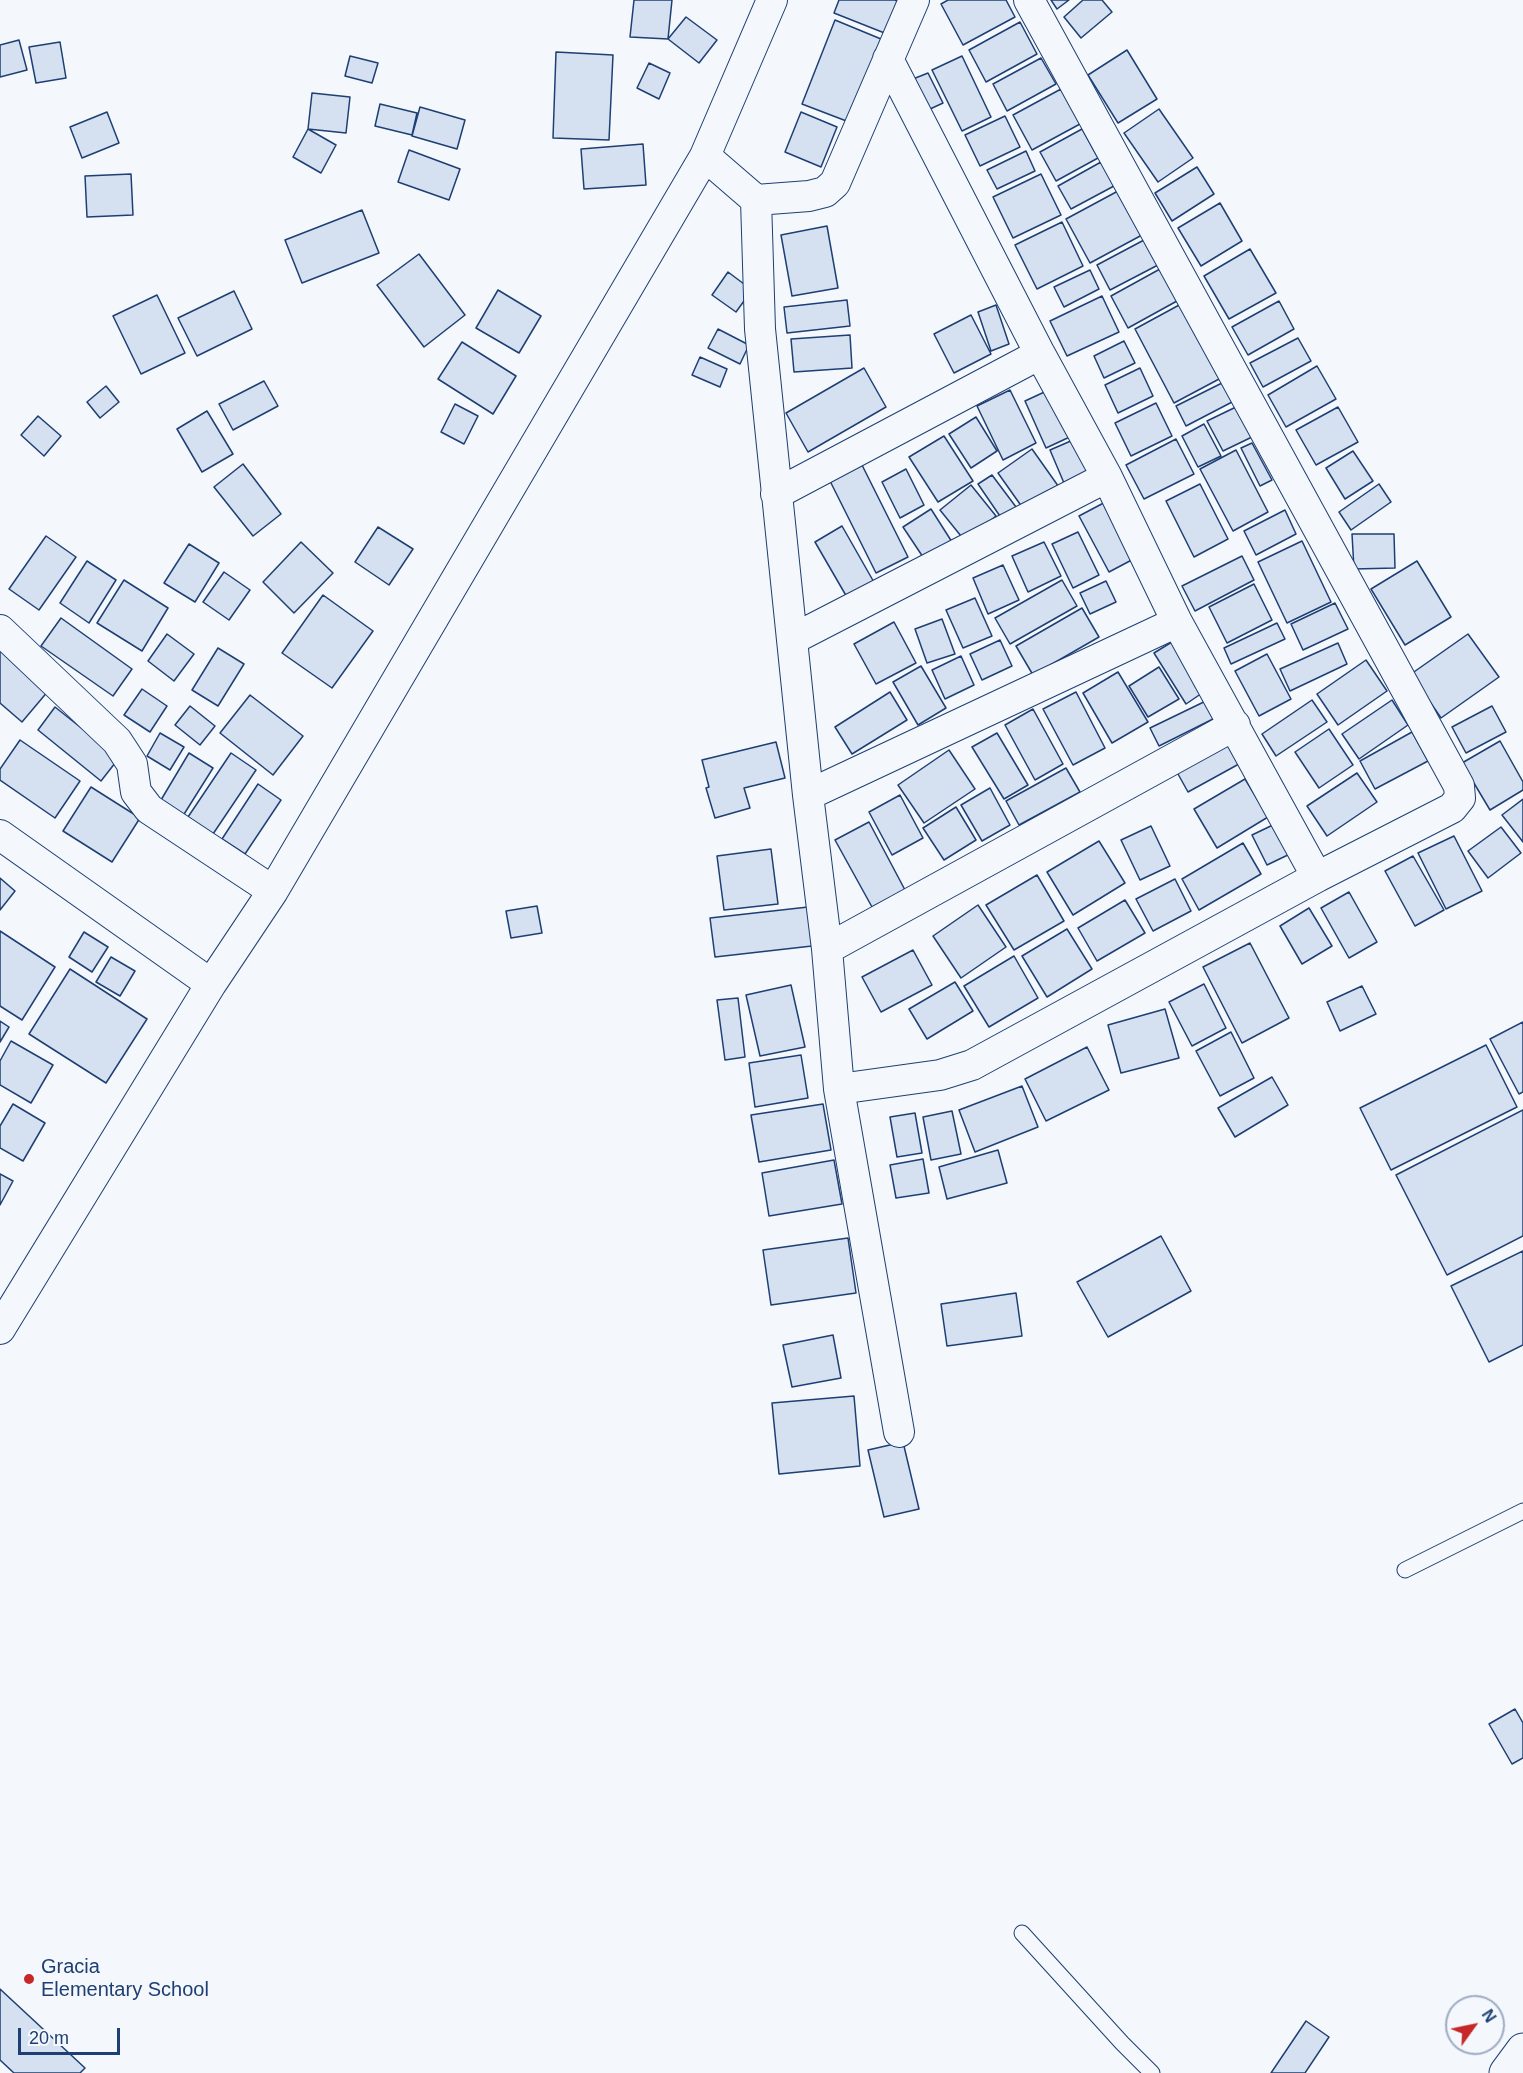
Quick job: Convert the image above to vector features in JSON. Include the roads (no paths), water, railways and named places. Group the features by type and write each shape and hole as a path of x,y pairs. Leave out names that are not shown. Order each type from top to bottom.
{"highway":[{"path":"1506,2073 1523,2050"}],"street":[{"path":"0,1329 211,984 273,891 705,156 772,0"},
{"path":"705,156 756,200 809,196 825,192 835,183 914,0"},
{"path":"839,1089 940,1075 972,1065 1317,877 1452,808 1460,798 1459,786 1029,0"},
{"path":"888,58 1040,354 1107,477 1177,621 1317,877"},
{"path":"756,200 760,329 839,1089 899,1432"},
{"path":"776,494 1040,354"},
{"path":"793,639 1107,477"},
{"path":"808,795 1177,621"},
{"path":"0,630 117,741 132,764 136,792 149,809 273,891"},
{"path":"826,949 1235,726"},
{"path":"0,835 211,984"}],"lane":[{"path":"1405,1570 1523,1511"},
{"path":"1022,1933 1152,2073"}],"place":[{"name":"Gracia Elementary School","path":"29,1979"}]}
